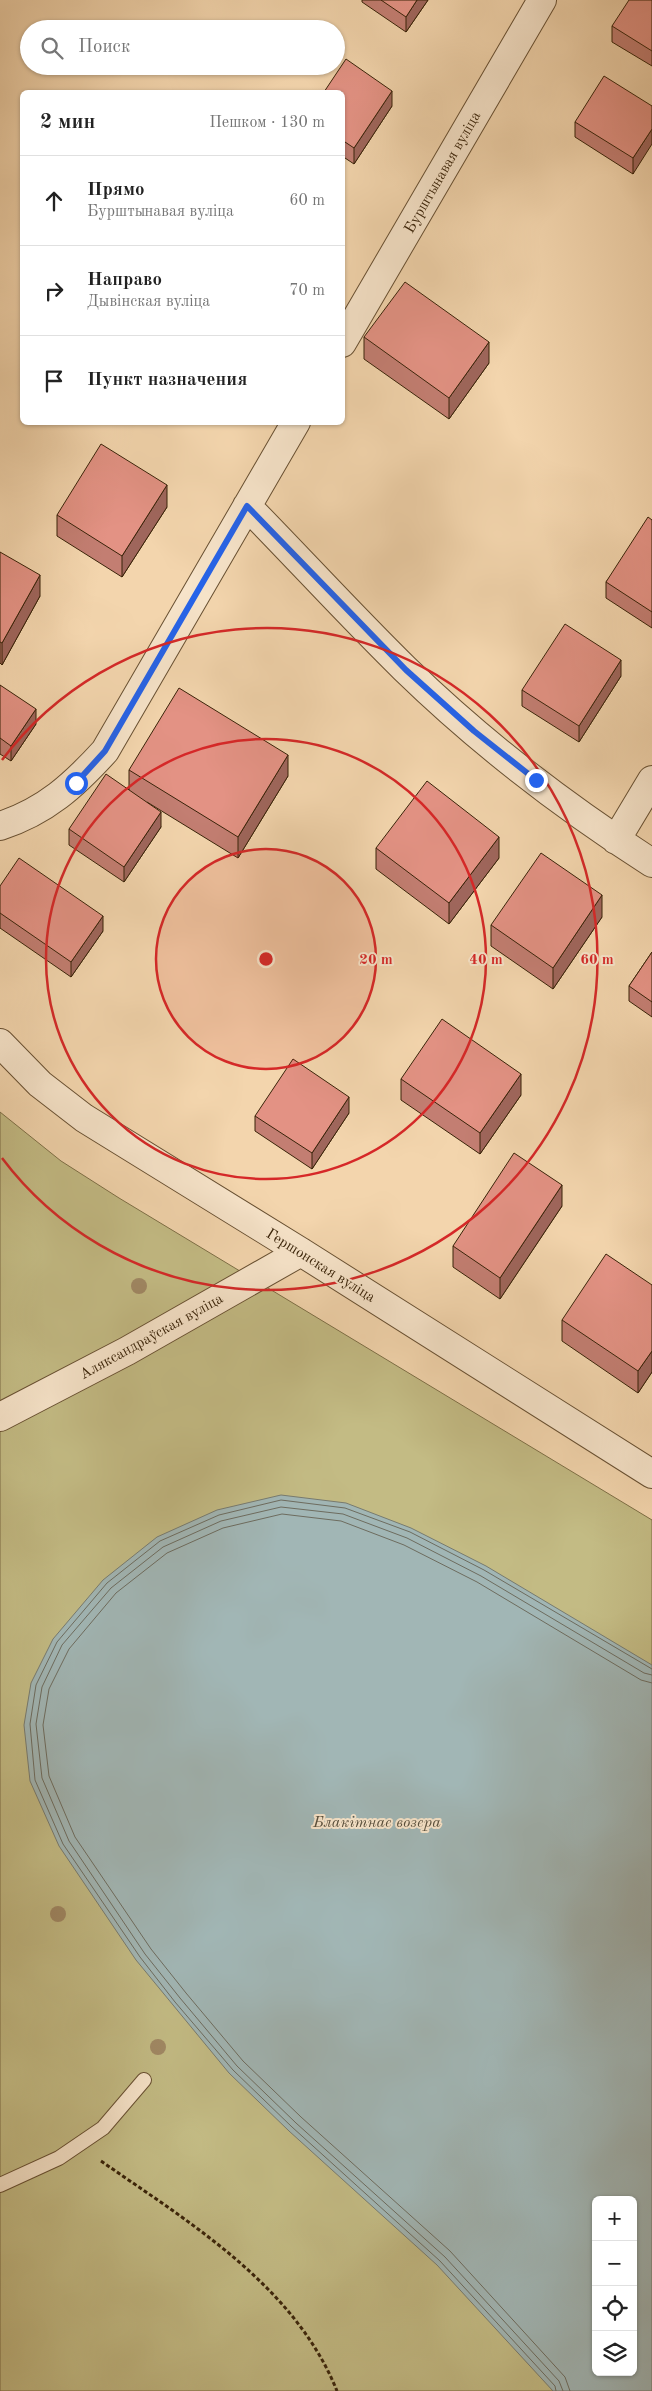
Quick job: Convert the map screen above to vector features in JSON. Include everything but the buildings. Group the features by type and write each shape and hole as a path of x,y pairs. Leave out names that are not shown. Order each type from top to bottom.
{"street":[{"name":"Бурштынавая вуліца","path":"345,338 542,0"},
{"path":"0,826 43,807 69,788 105,751 294,425"},
{"path":"247,506 419,682 474,731 616,840 652,863"},
{"path":"616,840 652,780"},
{"name":"Гершонская вуліца","path":"0,1043 40,1084 84,1118 301,1252 652,1474"},
{"name":"Аляксандраўская вуліца","path":"0,1417 127,1351 301,1252"}],"lane":[{"path":"0,2185 59,2158 103,2128 144,2080"}],"path":[{"path":"78,2144 183,2218 255,2276 286,2310 313,2344 337,2391"}],"shaded area":[{"path":"0,1112 61,1161 119,1198 652,1520 652,2391 0,2391"}],"water":[{"name":"Блакітнае возера","path":"281,1495 346,1503 411,1528 486,1566 652,1665 652,2391 553,2391 437,2265 289,2131 229,2073 136,1960 59,1846 30,1781 24,1725 31,1683 53,1639 103,1580 157,1537 217,1510"}],"route":[{"path":"76,783 105,751 247,506 406,670 474,731 536,780"}]}
